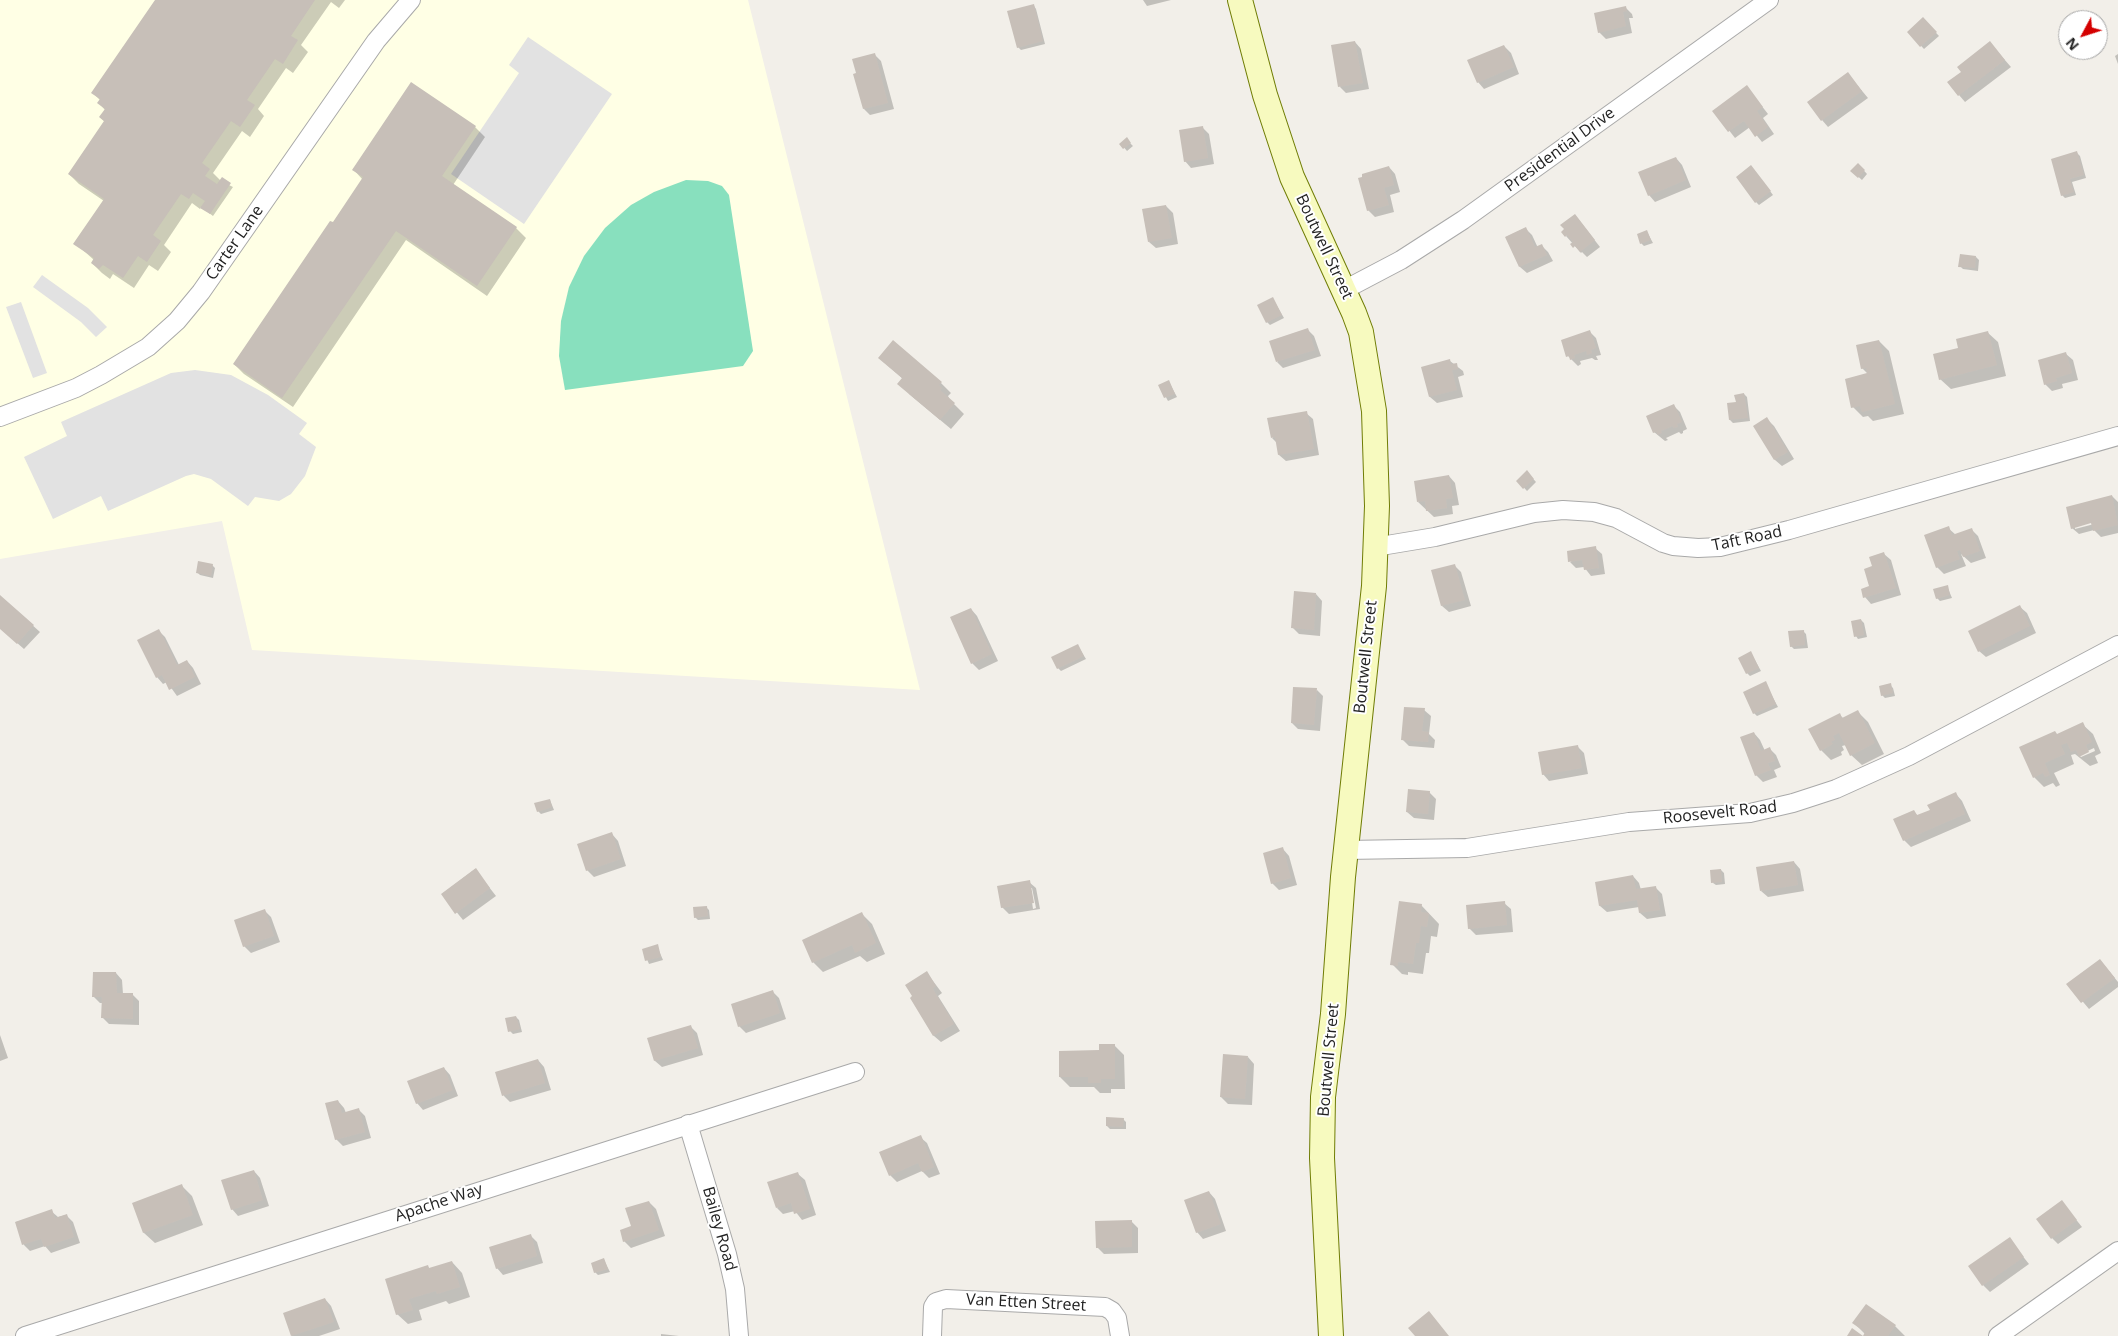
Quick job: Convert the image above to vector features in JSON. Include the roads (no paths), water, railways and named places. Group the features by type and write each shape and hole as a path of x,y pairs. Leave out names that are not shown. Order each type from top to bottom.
{"street":[{"name":"Carter Lane","path":"0,417 76,388 101,375 148,347 177,321 201,292 376,40 410,0"},
{"name":"Boutwell Street","path":"1240,0 1264,96 1279,143 1304,206 1344,290 1361,332 1374,411 1376,450 1374,586 1342,877 1333,1014 1323,1097 1322,1158 1331,1336"},
{"name":"Presidential Drive","path":"1344,290 1401,260 1463,220 1769,0"},
{"name":"Taft Road","path":"1375,547 1435,537 1534,513 1563,510 1594,512 1616,518 1663,543 1674,546 1698,548 1728,546 2118,436"},
{"name":"Roosevelt Road","path":"1346,850 1467,848 1629,822 1750,813 1793,803 1836,789 1909,756 2118,645"},
{"name":"Apache Way","path":"24,1336 855,1072"},
{"name":"Bailey Road","path":"688,1124 727,1254 735,1289 738,1336"},
{"path":"1998,1336 2118,1251"},
{"name":"Van Etten Street","path":"932,1336 933,1307 936,1302 946,1299 1101,1306 1115,1314 1119,1323 1120,1336"}]}
